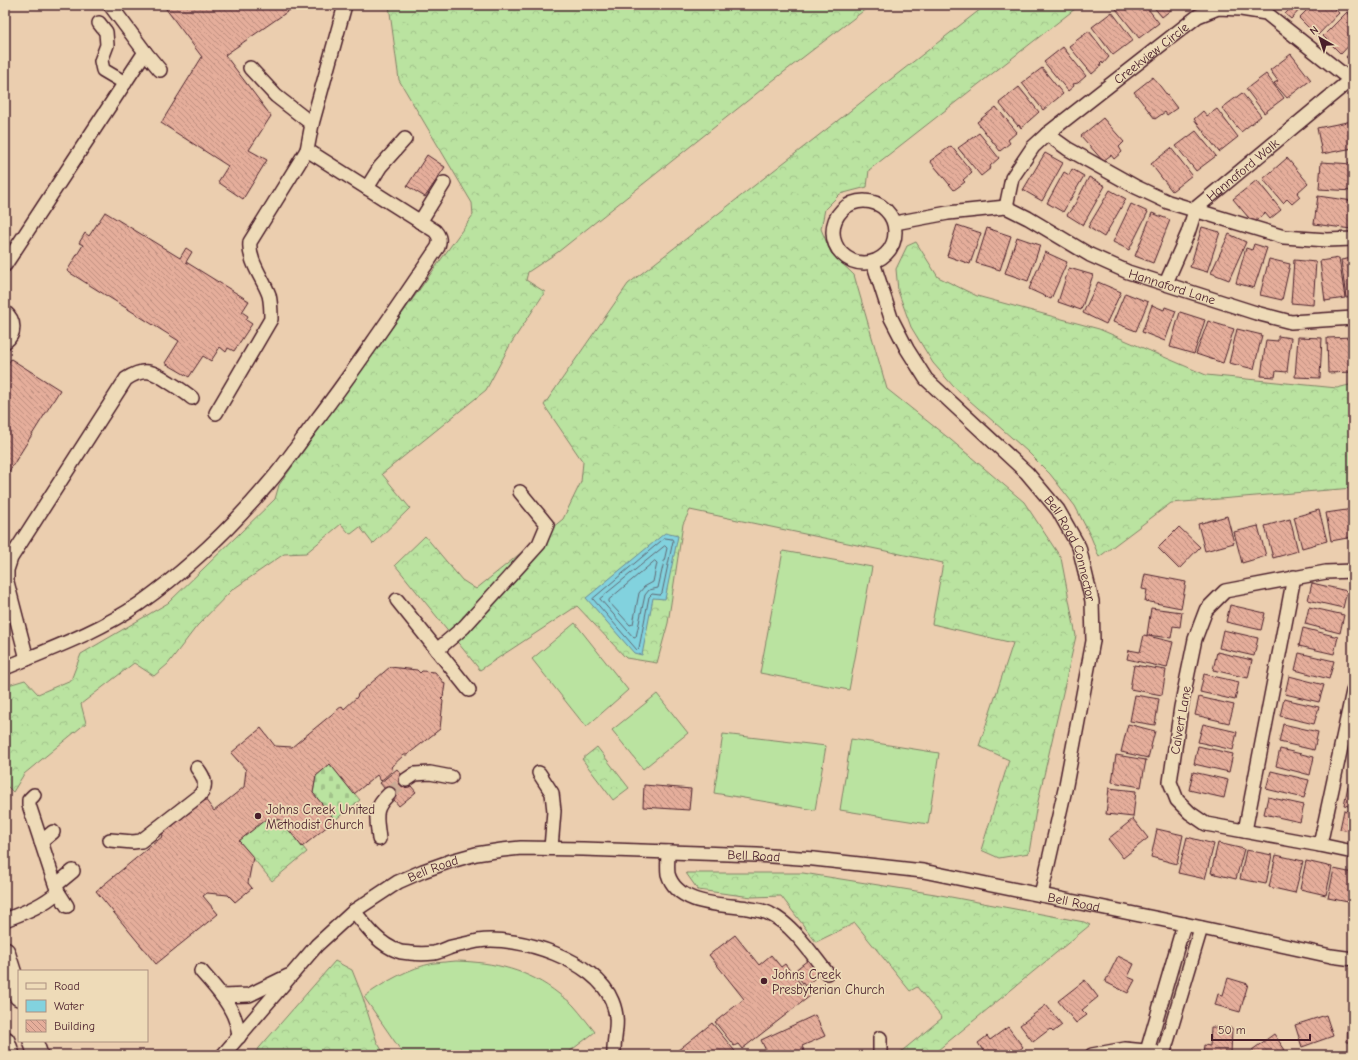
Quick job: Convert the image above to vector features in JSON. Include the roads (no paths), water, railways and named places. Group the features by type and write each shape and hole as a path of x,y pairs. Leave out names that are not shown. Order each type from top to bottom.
{"highway":[{"path":"5,952 18,993"},
{"path":"5,1041 10,1055"},
{"path":"34,1042 38,1055"}],"street":[{"path":"110,5 160,70"},
{"path":"216,413 271,319 269,295 252,258 250,242 307,150 312,124 344,5"},
{"name":"Creekview Circle","path":"1006,207 1012,178 1033,146 1198,16 1218,8 1241,9 1266,13 1351,81"},
{"path":"98,23 106,32 107,44 101,61 96,66 126,83"},
{"path":"5,264 126,83 145,52"},
{"path":"250,68 276,96 312,124"},
{"name":"Hannaford Walk","path":"1166,283 1188,233 1196,208 1351,81"},
{"path":"1047,134 1068,149 1136,187 1168,202 1284,237 1326,240 1353,239"},
{"path":"367,188 380,167 405,139"},
{"path":"5,668 85,634 120,615 174,578 215,542 250,506 269,483 341,388 438,247 440,240 435,231 307,150"},
{"path":"420,222 444,183"},
{"path":"861,200 870,200 878,203 891,215 895,223 896,231 892,245 883,257 873,262 854,262 847,258 837,248 834,239 834,222 844,207 852,203 861,200"},
{"path":"895,223 948,213 1006,207"},
{"name":"Hannaford Lane","path":"1006,207 1028,218 1090,255 1128,272 1256,313 1291,322 1353,318"},
{"name":"Bell Road Connector","path":"873,262 891,318 907,349 926,379 1027,473 1058,510 1078,547 1092,601 1093,641 1066,785 1041,895"},
{"path":"5,312 12,320 14,326 11,337 5,342"},
{"path":"27,659 7,582 7,570 12,558 126,379 140,372 152,372 192,398"},
{"path":"437,650 464,627 539,544 547,525 520,492"},
{"name":"Calvert Lane","path":"1353,571 1326,572 1294,577 1225,592 1206,610 1196,639 1181,707 1170,782 1177,800 1190,813 1206,824 1353,852"},
{"path":"1245,831 1294,577"},
{"path":"397,600 469,690"},
{"path":"1320,845 1353,691"},
{"path":"110,840 133,842 142,841 200,795 204,787 204,778 197,768"},
{"path":"406,780 415,774 430,773 451,777"},
{"path":"539,773 552,793 554,811 551,848"},
{"path":"379,839 376,813 382,800 389,794"},
{"path":"34,795 29,802 57,888 67,906"},
{"path":"41,842 53,832"},
{"name":"Bell Road","path":"223,1055 317,945 354,911 398,882 451,861 476,854 521,848 814,858 923,871 1088,906 1353,959"},
{"path":"668,852 668,874 671,881 681,893 696,900 759,910 775,916 788,926 827,973"},
{"path":"5,920 37,908 49,900 57,888 73,871"},
{"path":"354,911 371,932 384,943 404,953 436,953 480,941 501,941 523,943 570,960 598,981 612,1000 617,1024 614,1055"},
{"path":"1147,1053 1184,924"},
{"path":"1092,1055 1125,1049 1163,1054 1201,928"},
{"path":"201,971 222,996 232,1011 238,1025 239,1036"},
{"path":"222,996 250,995 293,973"},
{"path":"1165,987 1182,993"},
{"path":"879,1055 880,1038"}],"water":[{"path":"665,533 678,536 665,599 653,598 642,655 634,653 586,598"}],"tunnel":[{"path":"389,794 406,780"}],"place":[{"name":"Johns Creek United Methodist Church","path":"258,816"},
{"name":"Johns Creek Presbyterian Church","path":"764,981"}]}
